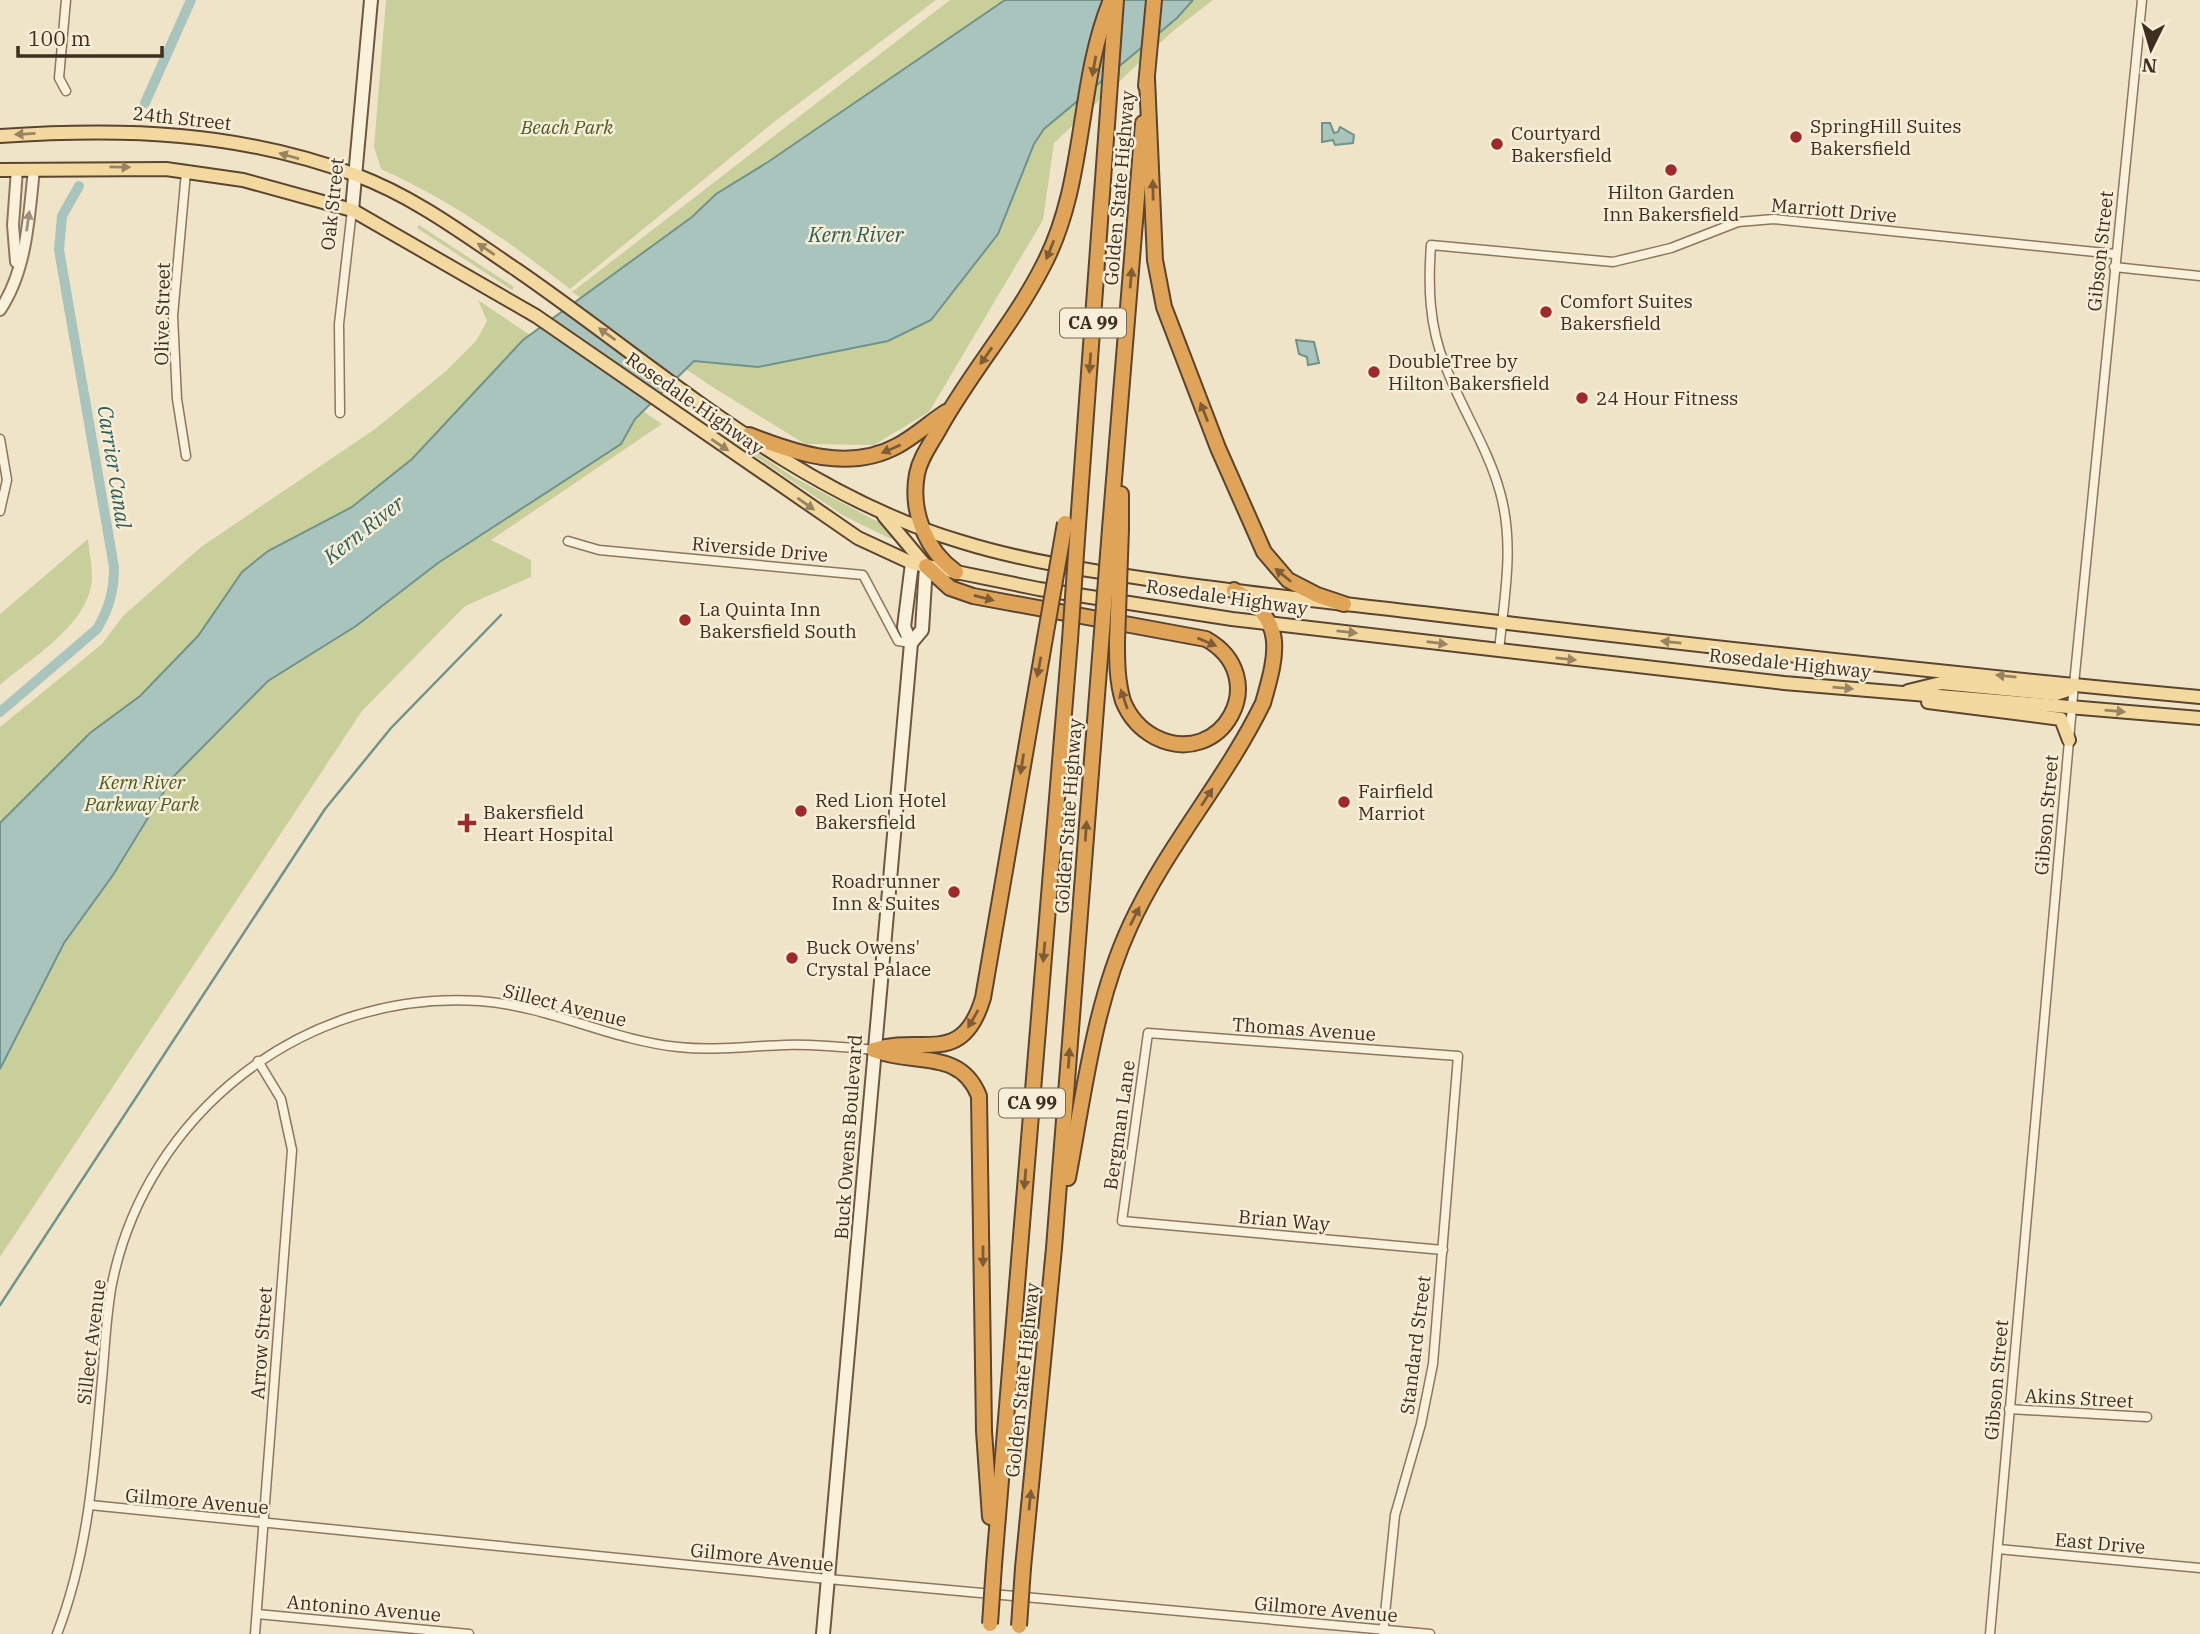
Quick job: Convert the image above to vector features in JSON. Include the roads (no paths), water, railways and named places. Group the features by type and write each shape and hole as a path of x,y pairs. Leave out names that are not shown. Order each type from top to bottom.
{"highway":[{"name":"Golden State Highway","path":"989,1629 1070,640 1072,524 1080,498 1107,149 1114,0"},
{"path":"1114,0 1101,24 1076,170 1045,264 1024,300 947,411 917,473 917,503 922,528 923,559 950,588 973,596 1206,639 1217,645 1230,660 1238,681 1237,700 1225,726 1192,744 1169,743 1147,733 1131,716 1124,702 1118,670 1117,641 1115,529"},
{"name":"Golden State Highway","path":"1019,1630 1055,1248 1101,644 1115,529 1120,395 1154,0"},
{"path":"1147,78 1155,260 1164,307 1218,448 1264,552 1288,580 1317,595 1344,604"},
{"path":"749,435 792,452 850,458 894,448 947,411"},
{"path":"874,1050 894,1043 928,1046 947,1044 967,1030 975,1018 985,984 1045,638 1072,524"},
{"path":"923,559 956,572"},
{"path":"1055,1248 1089,1068 1120,951 1154,881 1264,703 1270,678 1271,624 1261,607 1234,590"},
{"path":"874,1050 894,1058 957,1066 968,1075 979,1096 984,1431 993,1565"}],"main road":[{"name":"Oak Street","path":"352,210 371,0"},
{"name":"24th Street","path":"0,135 100,131 193,135 250,145 355,175"},
{"path":"0,170 122,167 186,172 262,184 352,210"},
{"name":"Rosedale Highway","path":"355,175 423,206 542,287 702,403 829,484 873,507 964,543 1084,570 1344,604 2200,698"},
{"name":"Rosedale Highway","path":"352,210 536,316 858,538 923,559"},
{"path":"873,507 923,559 964,543"},
{"name":"Buck Owens Boulevard","path":"911,643 922,630 923,559"},
{"name":"Buck Owens Boulevard","path":"823,1634 858,1266 874,1050 911,643 904,627 923,559"},
{"name":"Rosedale Highway","path":"956,572 1098,599 1271,624 1499,651 1901,693 2200,718"},
{"path":"1901,693 1941,683 2056,694 2068,690 2074,684"},
{"path":"1901,693 1932,704 2061,719 2069,740"}],"street":[{"path":"66,0 59,78 66,91"},
{"name":"Gibson Street","path":"1990,1634 2074,684 2142,0"},
{"path":"17,169 13,225 17,272"},
{"path":"0,310 10,294 17,272 28,226 34,169"},
{"name":"Olive Street","path":"186,172 173,324 177,399 186,456"},
{"name":"Oak Street","path":"340,413 339,324 352,210"},
{"name":"Marriott Drive","path":"1502,622 1508,561 1505,514 1493,470 1438,345 1430,300 1431,245 1613,262 1671,248 1738,222 1774,219 2115,254"},
{"path":"0,224 13,225"},
{"path":"2114,267 2200,276"},
{"path":"0,439 7,480 0,511"},
{"name":"Riverside Drive","path":"568,541 599,550 863,575 898,641 911,643"},
{"path":"1499,651 1502,622"},
{"name":"Sillect Avenue","path":"57,1634 76,1580 90,1505 108,1309 126,1232 152,1177 183,1131 220,1091 258,1061 308,1033 360,1014 419,1002 450,1000 511,1005 618,1035 678,1047 709,1049 801,1044 874,1050"},
{"name":"Thomas Avenue","path":"1148,1033 1458,1056"},
{"name":"Bergman Lane","path":"1122,1221 1148,1033"},
{"name":"Standard Street","path":"1383,1632 1395,1516 1430,1384 1458,1056"},
{"name":"Arrow Street","path":"255,1634 292,1150 287,1116 281,1099 258,1061"},
{"name":"Brian Way","path":"1122,1221 1443,1250"},
{"name":"Akins Street","path":"2009,1409 2147,1418"},
{"name":"Gilmore Avenue","path":"90,1505 828,1579 1383,1632 1430,1634"},
{"name":"East Drive","path":"1998,1549 2200,1568"},
{"name":"Antonino Avenue","path":"257,1614 469,1634"}],"water":[{"name":"Kern River","path":"1005,0 1193,0 1177,18 1044,129 1034,144 998,234 931,320 888,341 758,367 694,361 635,419 621,444 438,563 356,626 268,681 173,777 113,875 64,943 0,1069 0,823 90,733 140,696 198,636 242,572 268,551 352,507 412,459 523,340 692,217 716,194 768,162"},
{"path":"1322,123 1330,123 1334,133 1338,132 1340,127 1354,135 1353,143 1335,145 1333,140 1322,142"},
{"path":"1296,340 1314,342 1319,363 1308,365 1307,357 1299,354"}],"waterway":[{"name":"Carrier Canal","path":"145,103 191,0"},
{"name":"Carrier Canal","path":"0,712 97,629 108,607 113,584 114,567 59,250 62,216 79,186"},
{"path":"0,1305 325,809 391,728 501,615"}],"place":[{"name":"SpringHill Suites Bakersfield","path":"1796,137"},
{"name":"Courtyard Bakersfield","path":"1497,144"},
{"name":"Hilton Garden Inn Bakersfield","path":"1671,170"},
{"name":"Comfort Suites Bakersfield","path":"1546,312"},
{"name":"DoubleTree by Hilton Bakersfield","path":"1374,372"},
{"name":"24 Hour Fitness","path":"1582,398"},
{"name":"La Quinta Inn Bakersfield South","path":"685,620"},
{"name":"Fairfield Marriot","path":"1344,802"},
{"name":"Red Lion Hotel Bakersfield","path":"801,811"},
{"name":"Bakersfield Heart Hospital","path":"467,823"},
{"name":"Roadrunner Inn & Suites","path":"954,892"},
{"name":"Buck Owens' Crystal Palace","path":"792,958"}],"park label":[{"name":"Beach Park","path":"567,127"},
{"name":"Kern River Parkway Park","path":"142,793"}]}
